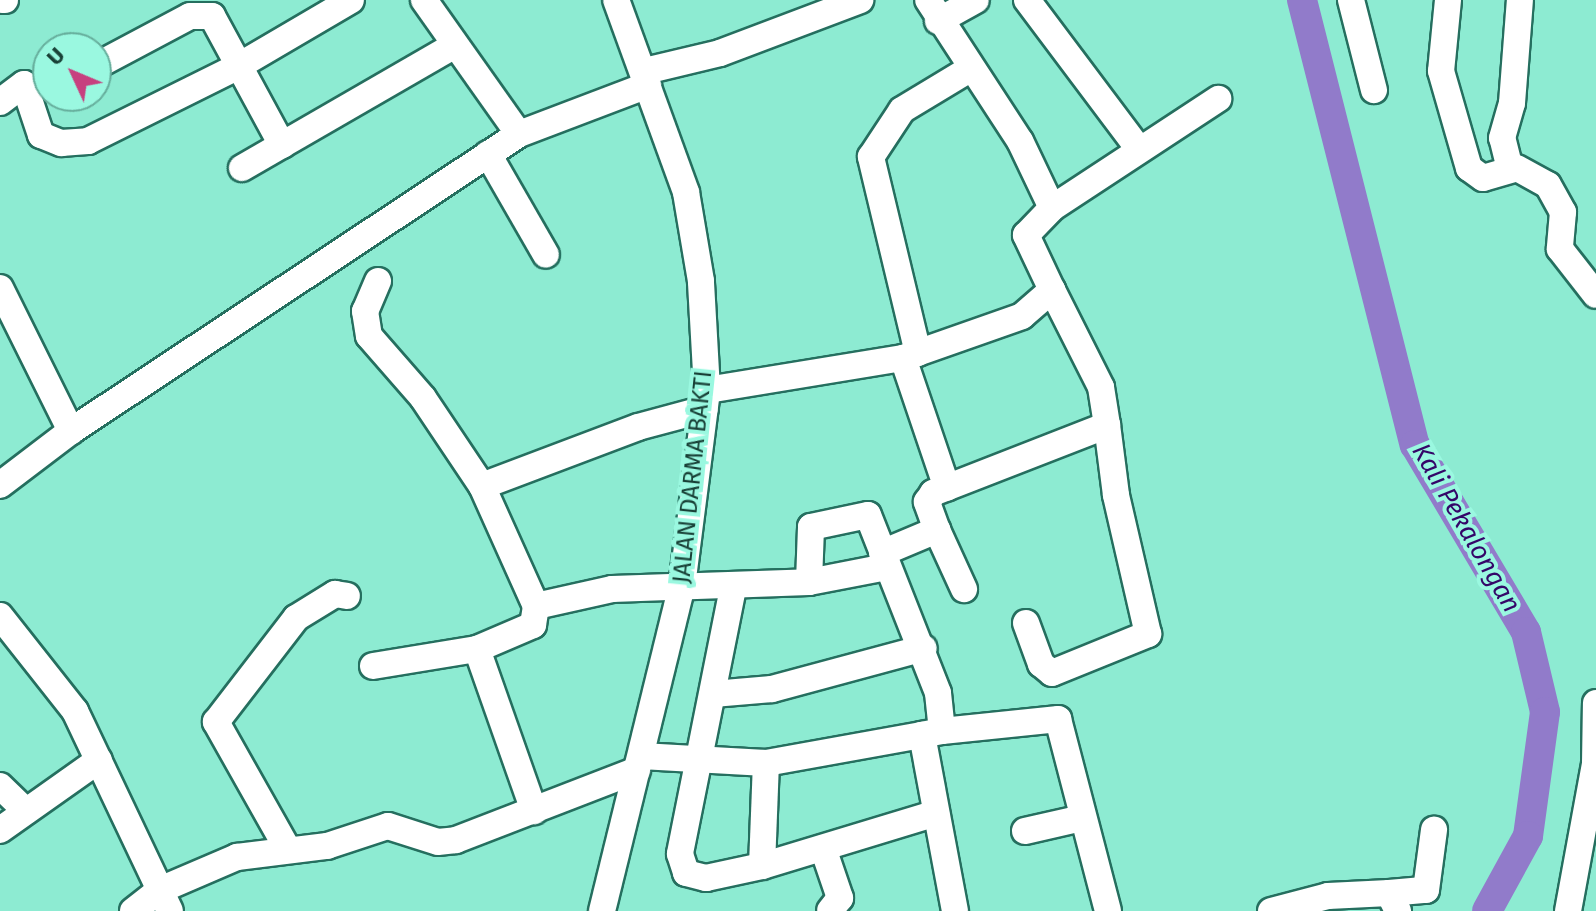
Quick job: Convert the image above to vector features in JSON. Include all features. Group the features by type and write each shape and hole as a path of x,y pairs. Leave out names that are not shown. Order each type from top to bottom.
{"street":[{"path":"0,102 24,84 41,135 74,144 237,67 351,0"},
{"path":"424,0 519,134"},
{"name":"JALAN DARMA BAKTI","path":"602,911 639,763 707,587 706,400 701,281 686,192 647,78 616,0"},
{"path":"0,485 71,431 519,134 647,78 860,0"},
{"path":"976,0 933,10 1020,141 1052,208"},
{"path":"1027,0 1139,149"},
{"path":"1351,0 1374,90"},
{"path":"1448,0 1441,71 1456,136 1478,177 1510,169 1528,171 1555,193 1564,221 1560,249 1596,295"},
{"path":"1510,169 1502,138 1513,92 1520,0"},
{"path":"112,58 203,12 218,24 237,67 282,145"},
{"path":"242,168 455,45"},
{"path":"947,488 911,355 871,157 902,110 970,69"},
{"path":"1026,623 1041,664 1052,673 1148,634 1116,495 1101,387 1026,235 1052,208 1218,99"},
{"path":"488,154 546,255"},
{"path":"373,666 477,649 533,625 536,606 482,486 423,398 369,336 364,322 378,281"},
{"path":"0,288 71,431"},
{"path":"482,486 706,400 770,383 911,355 1022,316 1052,290"},
{"path":"964,589 937,530 928,497 1107,425"},
{"path":"809,582 806,542 817,524 868,515 884,560 924,648 936,813 955,911"},
{"path":"536,606 612,589 809,582 884,560 937,530"},
{"path":"707,587 713,694 682,763 681,865 706,878 762,866 936,813"},
{"path":"287,848 216,722 296,618 335,594 347,596"},
{"path":"0,616 64,694 165,900"},
{"path":"713,694 772,689 924,648"},
{"path":"477,649 534,811"},
{"path":"1568,911 1595,764 1596,703"},
{"path":"133,911 165,900 237,857 287,848 327,846 388,826 438,842 456,840 534,811 639,763 766,763 932,733 1058,719 1108,911"},
{"path":"0,830 23,808 99,760"},
{"path":"762,866 766,763"},
{"path":"0,786 23,808"},
{"path":"1025,831 1082,818"},
{"path":"1271,911 1332,904 1394,902 1424,893 1434,830"},
{"path":"823,848 840,898 830,911"}],"waterway":[{"name":"Kali Pekalongan","path":"1302,0 1415,445 1526,632 1545,712 1528,836 1487,911"}]}
